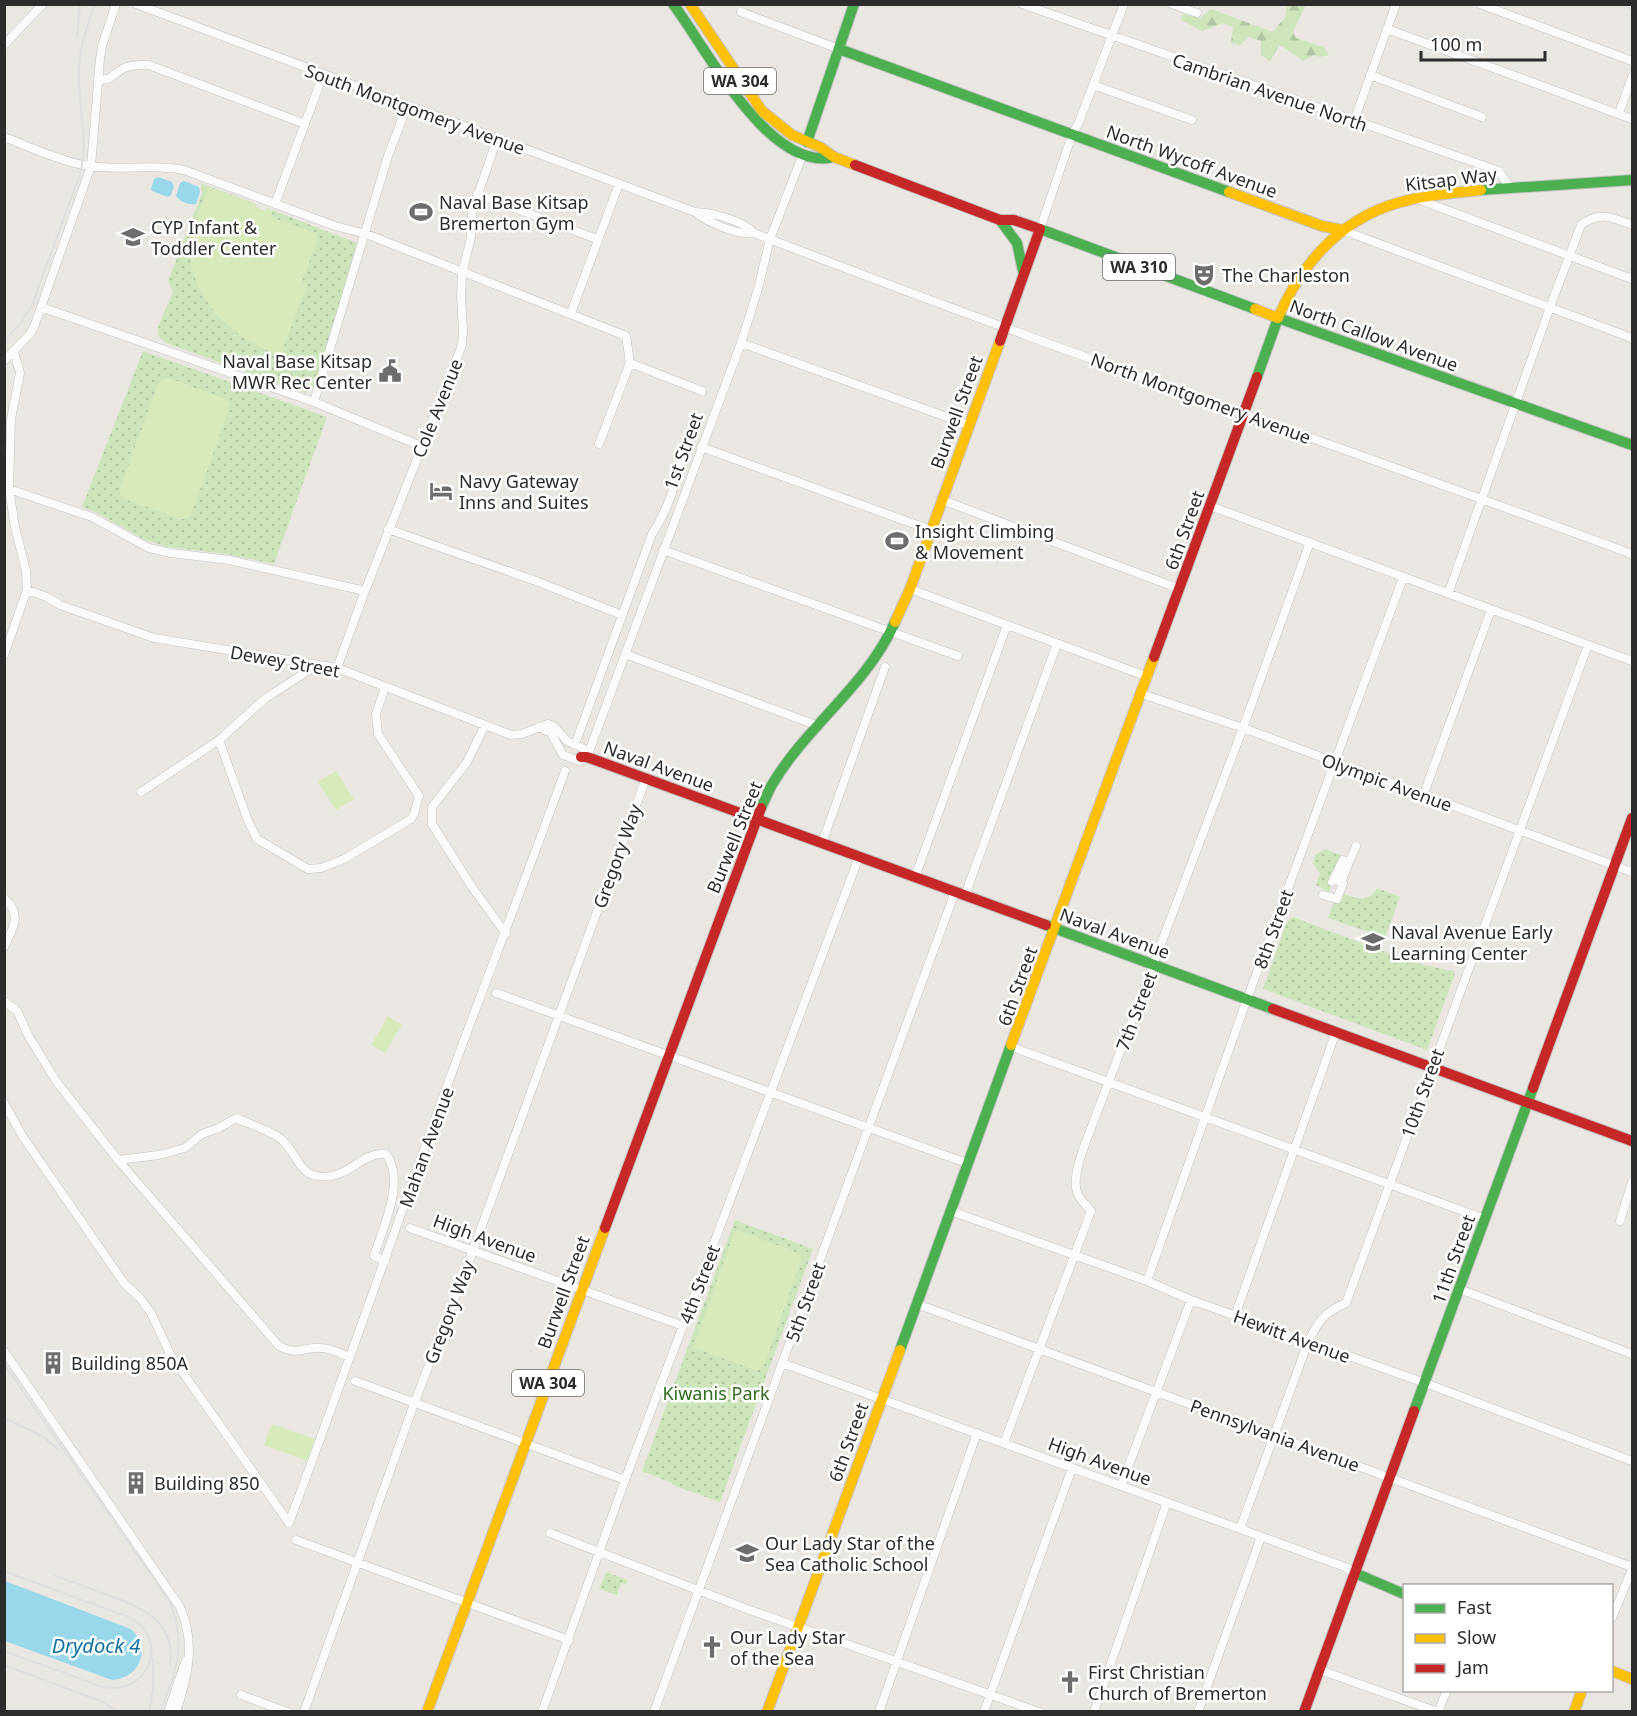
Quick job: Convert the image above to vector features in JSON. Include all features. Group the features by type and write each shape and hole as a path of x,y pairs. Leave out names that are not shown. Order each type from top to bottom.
{"main road":[{"name":"WA 304","path":"673,4 694,31 749,115 785,145 803,154"},
{"name":"WA 304","path":"690,4 758,107 777,125 807,142"},
{"path":"807,142 854,4"},
{"name":"North Wycoff Avenue","path":"838,48 1322,226 1342,230"},
{"name":"North Callow Avenue","path":"807,142 827,149 834,158 1000,220 1014,220 1040,229 1278,318 1632,445"},
{"name":"North Callow Avenue","path":"803,154 823,161 834,158"},
{"name":"Kitsap Way","path":"1300,274 1320,249 1342,230 1371,213 1416,198 1509,188 1632,180"},
{"name":"WA 304","path":"1000,220 1012,232 1019,244 1023,277"},
{"name":"Burwell Street","path":"427,1712 756,819 781,770 816,725 867,668 891,632 910,589 1040,229"},
{"name":"6th Street","path":"767,1712 1142,694 1283,304 1300,274"},
{"name":"Naval Avenue","path":"583,756 1632,1141"},
{"name":"11th Street","path":"1304,1712 1632,818"},
{"name":"High Avenue","path":"1355,1573 1403,1594"},
{"path":"1613,1672 1632,1679"},
{"path":"1574,1712 1581,1692"}],"street":[{"path":"4,45 43,4"},
{"path":"4,361 30,334 42,307 91,166 102,46 116,4"},
{"name":"South Montgomery Avenue","path":"136,4 694,212 717,215 749,227 753,233 770,239"},
{"name":"Cambrian Avenue North","path":"1022,4 1498,171 1509,188"},
{"name":"Burwell Street","path":"1040,229 1072,135 1124,4"},
{"path":"1172,4 1197,13"},
{"path":"1354,121 1395,4"},
{"path":"1480,4 1632,61"},
{"name":"North Wycoff Avenue","path":"741,12 838,48"},
{"path":"1387,29 1632,119"},
{"path":"98,80 108,80 124,68 133,65 149,65 305,124"},
{"path":"275,204 323,75"},
{"path":"1370,75 1482,117"},
{"path":"1619,113 1632,77"},
{"path":"1093,85 1192,120"},
{"path":"314,402 388,156 407,106"},
{"path":"4,137 82,165 170,167 184,170 335,226 366,234 454,268 462,274 571,313 626,336 630,363 599,444"},
{"name":"Cole Avenue","path":"337,668 388,529 462,345 464,331 462,274 471,237 472,212 497,139"},
{"name":"1st Street","path":"583,756 625,654 741,343 758,289 770,239 803,154"},
{"path":"571,313 619,184"},
{"path":"477,194 597,238"},
{"path":"1416,198 1632,279"},
{"path":"1448,594 1581,225 1593,217 1613,217 1632,225"},
{"name":"North Wycoff Avenue","path":"1342,230 1632,338"},
{"name":"North Montgomery Avenue","path":"770,239 1004,328 1632,554"},
{"path":"42,307 314,402 421,446"},
{"path":"741,343 969,426"},
{"path":"4,655 27,590 26,571 15,527 9,489 11,419 20,373 14,352"},
{"path":"630,363 702,391"},
{"path":"701,447 931,530"},
{"path":"577,739 652,534 662,518 681,466 684,448"},
{"path":"9,489 92,518 148,548 229,560 365,591"},
{"path":"942,500 1180,589"},
{"path":"1210,506 1632,661"},
{"path":"388,529 536,581 622,615"},
{"name":"7th Street","path":"1004,1443 1091,1211 1078,1194 1076,1178 1108,1083 1243,728 1310,542"},
{"path":"663,550 958,656"},
{"name":"8th Street","path":"1147,1281 1247,999 1403,578"},
{"path":"910,589 1148,677"},
{"name":"Dewey Street","path":"27,590 154,638 337,668 511,735 522,734 539,727"},
{"path":"1423,796 1491,610"},
{"path":"915,877 1007,625"},
{"name":"5th Street","path":"654,1712 869,1128 1057,644"},
{"name":"10th Street","path":"1239,1529 1308,1342 1320,1319 1331,1310 1346,1303 1518,830 1588,645"},
{"path":"625,654 816,725"},
{"path":"141,792 219,740 266,698 317,665"},
{"path":"822,843 885,667"},
{"path":"219,740 248,821 257,839 308,868 321,868 344,859 411,819 414,814 419,796 378,734 376,714 385,687"},
{"name":"Olympic Avenue","path":"1142,694 1243,728 1632,872"},
{"path":"539,727 548,724 555,727 561,733 567,750 583,756"},
{"path":"485,725 467,762 438,796 432,807 432,824 472,887 506,934"},
{"path":"539,727 550,733 563,755 583,756"},
{"name":"Mahan Avenue","path":"4,1103 23,1137 124,1283 152,1313 171,1356 289,1523 440,1106 565,771"},
{"name":"Gregory Way","path":"304,1712 414,1404 473,1250 646,778"},
{"path":"1323,895 1337,899 1344,883 1336,881 1349,862 1356,846"},
{"name":"4th Street","path":"542,1712 625,1480 859,857"},
{"path":"4,898 12,906 15,915 14,925 4,947"},
{"path":"496,993 969,1164"},
{"path":"4,1001 17,1011 28,1035 56,1081 118,1160 279,1346 303,1352 322,1347 350,1357"},
{"path":"1235,1316 1336,1032"},
{"path":"1012,1047 1485,1219"},
{"path":"118,1160 159,1155 185,1148 202,1134 219,1128 236,1118 282,1139 302,1169 322,1177 334,1176 371,1155 386,1154 393,1163 395,1174 392,1198 374,1256 384,1261"},
{"path":"1620,1221 1632,1182"},
{"name":"Hewitt Avenue","path":"951,1211 1147,1281 1235,1316 1425,1383 1632,1461"},
{"name":"High Avenue","path":"410,1228 683,1326"},
{"path":"1460,1290 1632,1354"},
{"path":"1121,1486 1191,1300"},
{"name":"Pennsylvania Avenue","path":"917,1304 1632,1568"},
{"path":"4,1351 175,1598 185,1618 190,1650 186,1681 176,1712"},
{"name":"High Avenue","path":"783,1363 1261,1536 1345,1567 1355,1573"},
{"path":"355,1381 625,1480"},
{"path":"879,1712 977,1433"},
{"path":"984,1712 1072,1468"},
{"path":"1094,1712 1167,1502"},
{"path":"550,1533 699,1591 1040,1712"},
{"path":"1198,1712 1261,1536"},
{"path":"296,1540 569,1640"},
{"path":"1613,1613 1632,1568"},
{"path":"168,1712 190,1650"},
{"path":"1320,1670 1438,1712 1446,1692"},
{"path":"241,1695 287,1712"}],"green space":[{"path":"1287,5 1306,5 1293,32 1296,38 1324,47 1329,55 1320,57 1314,55 1303,61 1282,46 1278,47 1270,61 1261,55 1261,41 1249,37 1240,45 1231,43 1233,27 1223,23 1202,31 1181,20 1183,14 1200,18 1211,9 1273,32 1285,17"},
{"path":"201,183 256,204 255,207 265,211 267,208 357,243 317,382 311,391 304,393 166,343 158,335 158,327 173,292 168,281 202,193"},
{"path":"209,187 256,204 255,207 265,211 267,208 273,211 271,217 315,233 318,239 301,283 307,285 281,354 241,336 217,314 199,287 190,255 190,239 195,220"},
{"path":"143,351 327,417 274,564 226,554 167,547 145,540 82,507"},
{"path":"169,378 223,398 229,403 229,409 191,515 186,519 180,519 125,499 120,494 120,488 158,384 162,379"},
{"path":"336,771 354,799 336,810 318,782"},
{"path":"1325,849 1343,856 1329,892 1316,885 1320,874 1313,863 1315,855"},
{"path":"1377,888 1400,897 1385,938 1328,918 1335,899 1341,893 1356,898 1365,898"},
{"path":"1293,917 1412,962 1452,971 1455,974 1427,1050 1263,989 1287,921"},
{"path":"388,1016 402,1025 385,1053 371,1045"},
{"name":"Kiwanis Park","path":"735,1220 813,1249 720,1502 672,1485 672,1483 642,1471"},
{"path":"738,1230 803,1255 764,1366 757,1371 696,1348 694,1345 734,1233"},
{"path":"272,1424 315,1439 307,1461 264,1445"},
{"path":"606,1572 628,1580 626,1585 621,1583 617,1595 599,1589"}],"water":[{"path":"158,177 172,182 174,186 168,197 151,189 154,179"},
{"path":"184,181 199,187 200,192 196,204 185,203 176,196 180,183"},
{"name":"Drydock 4","path":"5,1581 131,1629 141,1645 140,1661 136,1668 122,1678 112,1680 5,1641"}],"railway":[{"path":"77,37 80,4"},
{"path":"4,341 20,324 32,305 80,174 84,149 79,63 95,4"},
{"path":"4,1364 170,1602 179,1644 175,1670 160,1712"},
{"path":"4,1418 44,1437 58,1450"},
{"path":"4,1571 131,1618 143,1628 150,1641 151,1653 148,1666 141,1677 130,1684 116,1688 100,1686 4,1651"},
{"path":"53,1575 131,1604 153,1617 167,1636 170,1665"},
{"path":"149,1712 153,1690 153,1659"},
{"path":"4,1665 103,1702 119,1712"}],"traffic: fast":[{"path":"673,4 721,76 763,127 786,146 810,157 834,157"},
{"path":"807,142 854,4"},
{"path":"839,49 1229,192"},
{"path":"1481,190 1632,180"},
{"path":"1000,220 1017,243 1023,271"},
{"path":"1040,229 1255,309"},
{"path":"1257,377 1278,318 1632,445"},
{"path":"761,808 771,786 787,762 854,685 883,644 895,622"},
{"path":"1046,925 1273,1009"},
{"path":"900,1350 1011,1045"},
{"path":"1414,1411 1533,1088"},
{"path":"1355,1573 1403,1594"}],"traffic: slow":[{"path":"690,4 762,111 792,135 820,147 834,157 855,165"},
{"path":"1255,309 1278,318 1300,277 1314,259 1329,242 1365,216 1418,198 1481,190"},
{"path":"1229,192 1322,226 1342,230"},
{"path":"895,622 910,589 1000,341"},
{"path":"1011,1045 1154,657"},
{"path":"427,1712 605,1228"},
{"path":"767,1712 900,1350"},
{"path":"1613,1671 1632,1679"},
{"path":"1574,1712 1581,1692"}],"traffic: jam":[{"path":"855,165 1000,220 1014,220 1040,229 1000,341"},
{"path":"1154,657 1257,377"},
{"path":"581,757 587,757 1046,925"},
{"path":"605,1228 761,808"},
{"path":"1533,1088 1632,818"},
{"path":"1273,1009 1632,1141"},
{"path":"1304,1712 1414,1411"}],"place":[{"name":"Naval Base Kitsap Bremerton Gym","path":"421,212"},
{"name":"CYP Infant & Toddler Center","path":"133,237"},
{"name":"The Charleston","path":"1204,275"},
{"name":"Naval Base Kitsap MWR Rec Center","path":"390,371"},
{"name":"Navy Gateway Inns and Suites","path":"441,491"},
{"name":"Insight Climbing & Movement","path":"897,541"},
{"name":"Naval Avenue Early Learning Center","path":"1373,942"},
{"name":"Building 850A","path":"53,1363"},
{"name":"Building 850","path":"136,1483"},
{"name":"Our Lady Star of the Sea Catholic School","path":"747,1553"},
{"name":"Our Lady Star of the Sea","path":"712,1647"},
{"name":"First Christian Church of Bremerton","path":"1070,1682"}]}
